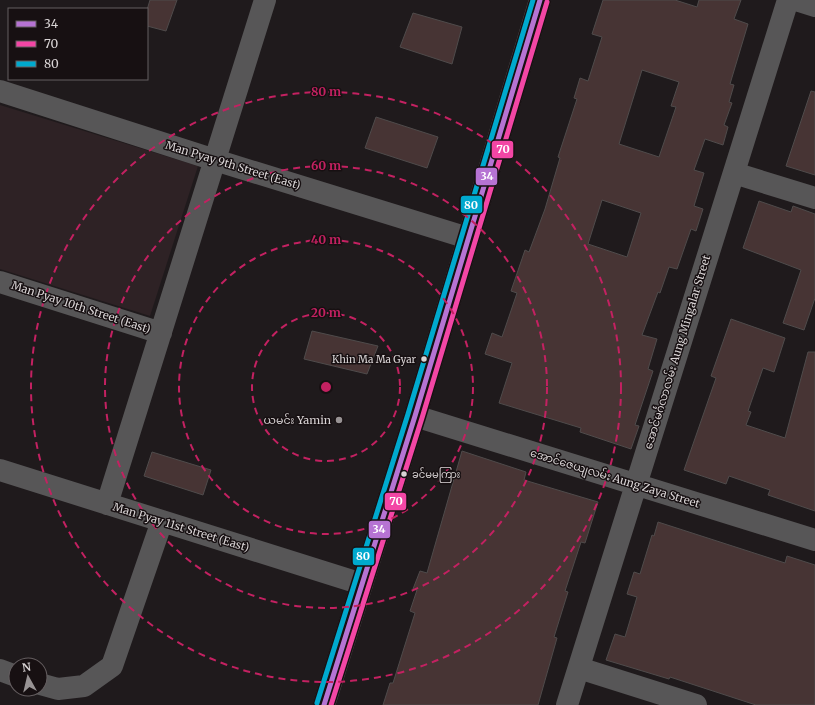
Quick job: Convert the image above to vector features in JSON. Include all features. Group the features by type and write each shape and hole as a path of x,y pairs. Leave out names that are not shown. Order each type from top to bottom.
{"main road":[{"path":"324,705 414,416 540,0"}],"street":[{"path":"107,504 265,0"},
{"name":"အောင်မင်္ဂလာလမ်း Aung Mingalar Street","path":"567,705 788,0"},
{"path":"796,0 815,6"},
{"name":"Man Pyay 9th Street (East)","path":"0,91 215,160 468,238"},
{"path":"734,172 815,198"},
{"name":"Man Pyay 10th Street (East)","path":"0,282 161,333"},
{"name":"အောင်ဇေယျလမ်း Aung Zaya Street","path":"414,416 815,540"},
{"name":"Man Pyay 11st Street (East)","path":"0,470 362,584"},
{"path":"50,693 84,686 112,666 162,521"},
{"path":"578,668 696,705"}],"shaded area":[{"path":"0,105 198,166 150,316 0,269"}],"building":[{"path":"150,0 177,0 166,31 148,26 148,8"},
{"path":"603,0 675,0 697,7 699,0 741,0 734,19 748,24 730,84 734,85 729,102 732,103 724,125 728,127 723,145 705,139 694,170 704,173 694,206 703,209 696,231 691,229 677,269 669,267 660,293 658,292 642,335 657,339 648,369 653,371 635,425 639,426 631,449 580,432 581,428 499,403 512,363 485,354 492,333 502,337 517,293 511,291 525,250 529,252 545,209 560,158 558,157 577,99 574,98 580,78 588,81 602,37 592,34","holes":["642,70 679,82 671,106 676,107 659,157 619,144","602,200 641,213 627,257 588,244"]},
{"path":"413,13 462,27 452,64 400,47"},
{"path":"811,91 815,92 815,175 786,166"},
{"path":"376,117 438,137 427,168 365,148"},
{"path":"759,201 791,212 793,206 815,214 815,298 804,330 783,323 801,270 743,248"},
{"path":"731,319 785,338 774,372 763,368 748,411 751,412 746,425 785,438 808,352 815,352 815,511 768,495 770,490 729,476 726,484 684,470 716,378 711,376"},
{"path":"312,331 378,346 367,374 304,359"},
{"path":"462,451 526,472 524,480 598,502 585,543 581,542 565,591 568,592 554,637 557,638 538,705 383,705 390,683 393,683 415,613 410,611 417,590 413,589 420,571 427,573"},
{"path":"152,452 211,470 203,495 144,476"},
{"path":"658,522 785,563 787,556 815,565 815,705 756,705 670,677 669,679 606,660 615,634 625,637 637,597 627,594 634,572 640,574 652,535 654,536"}],"transit line":[{"name":"80","path":"317,703 408,414 533,0"},
{"name":"34","path":"324,705 415,416 540,0"},
{"name":"70","path":"331,705 422,418 547,2"}],"place":[{"name":"Khin Ma Ma Gyar","path":"424,359"},
{"name":"ယမင်း Yamin","path":"339,420"},
{"name":"ခင်မမကြား","path":"404,474"}]}
